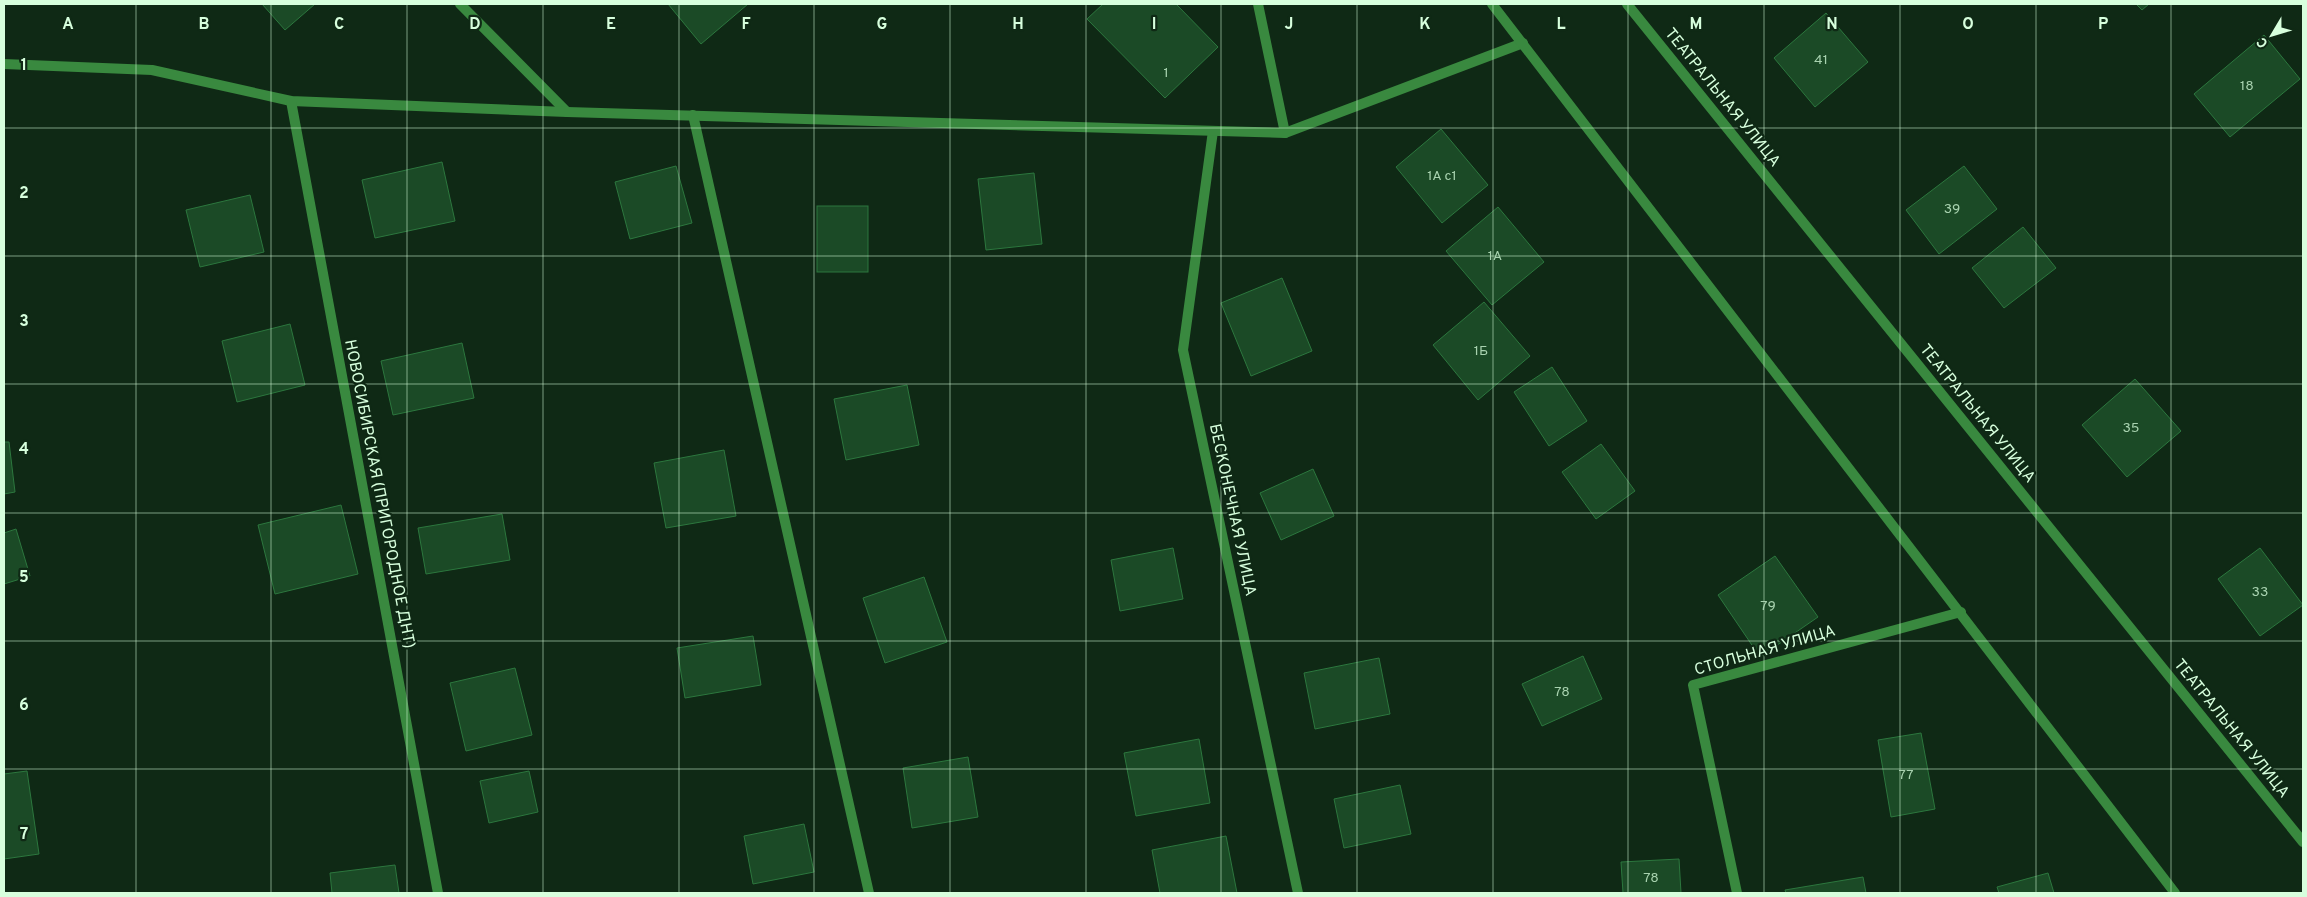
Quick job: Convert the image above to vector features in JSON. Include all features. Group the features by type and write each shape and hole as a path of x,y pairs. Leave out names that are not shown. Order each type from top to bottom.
{"street":[{"path":"460,4 567,112"},
{"path":"1258,4 1285,133"},
{"path":"1492,4 2175,893"},
{"name":"ТЕАТРАЛЬНАЯ УЛИЦА","path":"1627,4 2303,842"},
{"path":"4,64 152,70 291,101 567,112 1285,133 1523,43"},
{"name":"НОВОСИБИРСКАЯ (ПРИГОРОДНОЕ ДНТ)","path":"291,101 438,893"},
{"path":"693,115 869,893"},
{"name":"БЕСКОНЕЧНАЯ УЛИЦА","path":"1213,131 1183,350 1298,893"},
{"name":"СТОЛЬНАЯ УЛИЦА","path":"1737,893 1693,685 1961,612"}],"building":[{"path":"262,4 315,4 285,30"},
{"path":"668,4 748,4 701,44"},
{"path":"1103,4 1176,4 1218,47 1165,98 1087,19"},
{"path":"2136,4 2149,4 2142,10"},
{"path":"1826,13 1868,62 1815,107 1774,58"},
{"path":"2264,35 2300,79 2230,137 2194,94"},
{"path":"1441,129 1488,185 1442,223 1396,167"},
{"path":"442,162 455,221 375,238 362,180"},
{"path":"676,166 692,223 630,239 615,182"},
{"path":"1964,166 1997,209 1939,254 1906,210"},
{"path":"1034,173 1042,244 986,250 978,179"},
{"path":"250,195 264,252 200,267 186,210"},
{"path":"817,206 868,206 868,272 817,272"},
{"path":"1498,207 1544,262 1492,305 1446,251"},
{"path":"2023,227 2056,268 2004,308 1972,268"},
{"path":"1282,278 1312,351 1251,376 1221,303"},
{"path":"1484,302 1530,356 1478,400 1433,345"},
{"path":"290,324 305,385 237,402 222,341"},
{"path":"462,343 474,398 393,415 381,361"},
{"path":"1552,367 1587,421 1549,446 1514,392"},
{"path":"2135,379 2181,431 2127,477 2082,425"},
{"path":"907,385 919,445 846,460 834,399"},
{"path":"4,442 9,442 15,492 4,494"},
{"path":"1601,444 1635,491 1596,519 1562,472"},
{"path":"724,450 736,516 666,528 654,463"},
{"path":"1313,469 1334,516 1281,540 1260,493"},
{"path":"341,505 358,574 275,594 258,525"},
{"path":"502,514 510,560 426,574 418,528"},
{"path":"16,529 30,576 4,584 4,533"},
{"path":"1173,548 1183,599 1120,611 1111,560"},
{"path":"2260,548 2303,605 2260,636 2218,579"},
{"path":"1775,556 1818,617 1760,657 1718,595"},
{"path":"924,577 947,642 885,663 863,598"},
{"path":"753,636 761,685 685,698 677,648"},
{"path":"1583,656 1602,699 1542,726 1522,684"},
{"path":"1379,658 1390,714 1315,729 1304,673"},
{"path":"515,668 532,735 466,751 450,683"},
{"path":"1921,733 1935,809 1891,817 1878,740"},
{"path":"1199,739 1210,803 1136,816 1124,753"},
{"path":"968,757 978,817 912,828 903,768"},
{"path":"27,771 39,854 4,859 4,774"},
{"path":"529,771 538,812 489,823 480,781"},
{"path":"1400,785 1411,834 1344,848 1334,799"},
{"path":"804,824 814,872 753,884 744,836"},
{"path":"1226,836 1237,893 1160,893 1152,850"},
{"path":"1679,859 1681,893 1623,893 1621,862"},
{"path":"395,865 399,893 332,893 330,873"},
{"path":"2048,873 2054,893 1999,893 1997,887"},
{"path":"1863,877 1866,893 1786,893 1785,890"}]}
